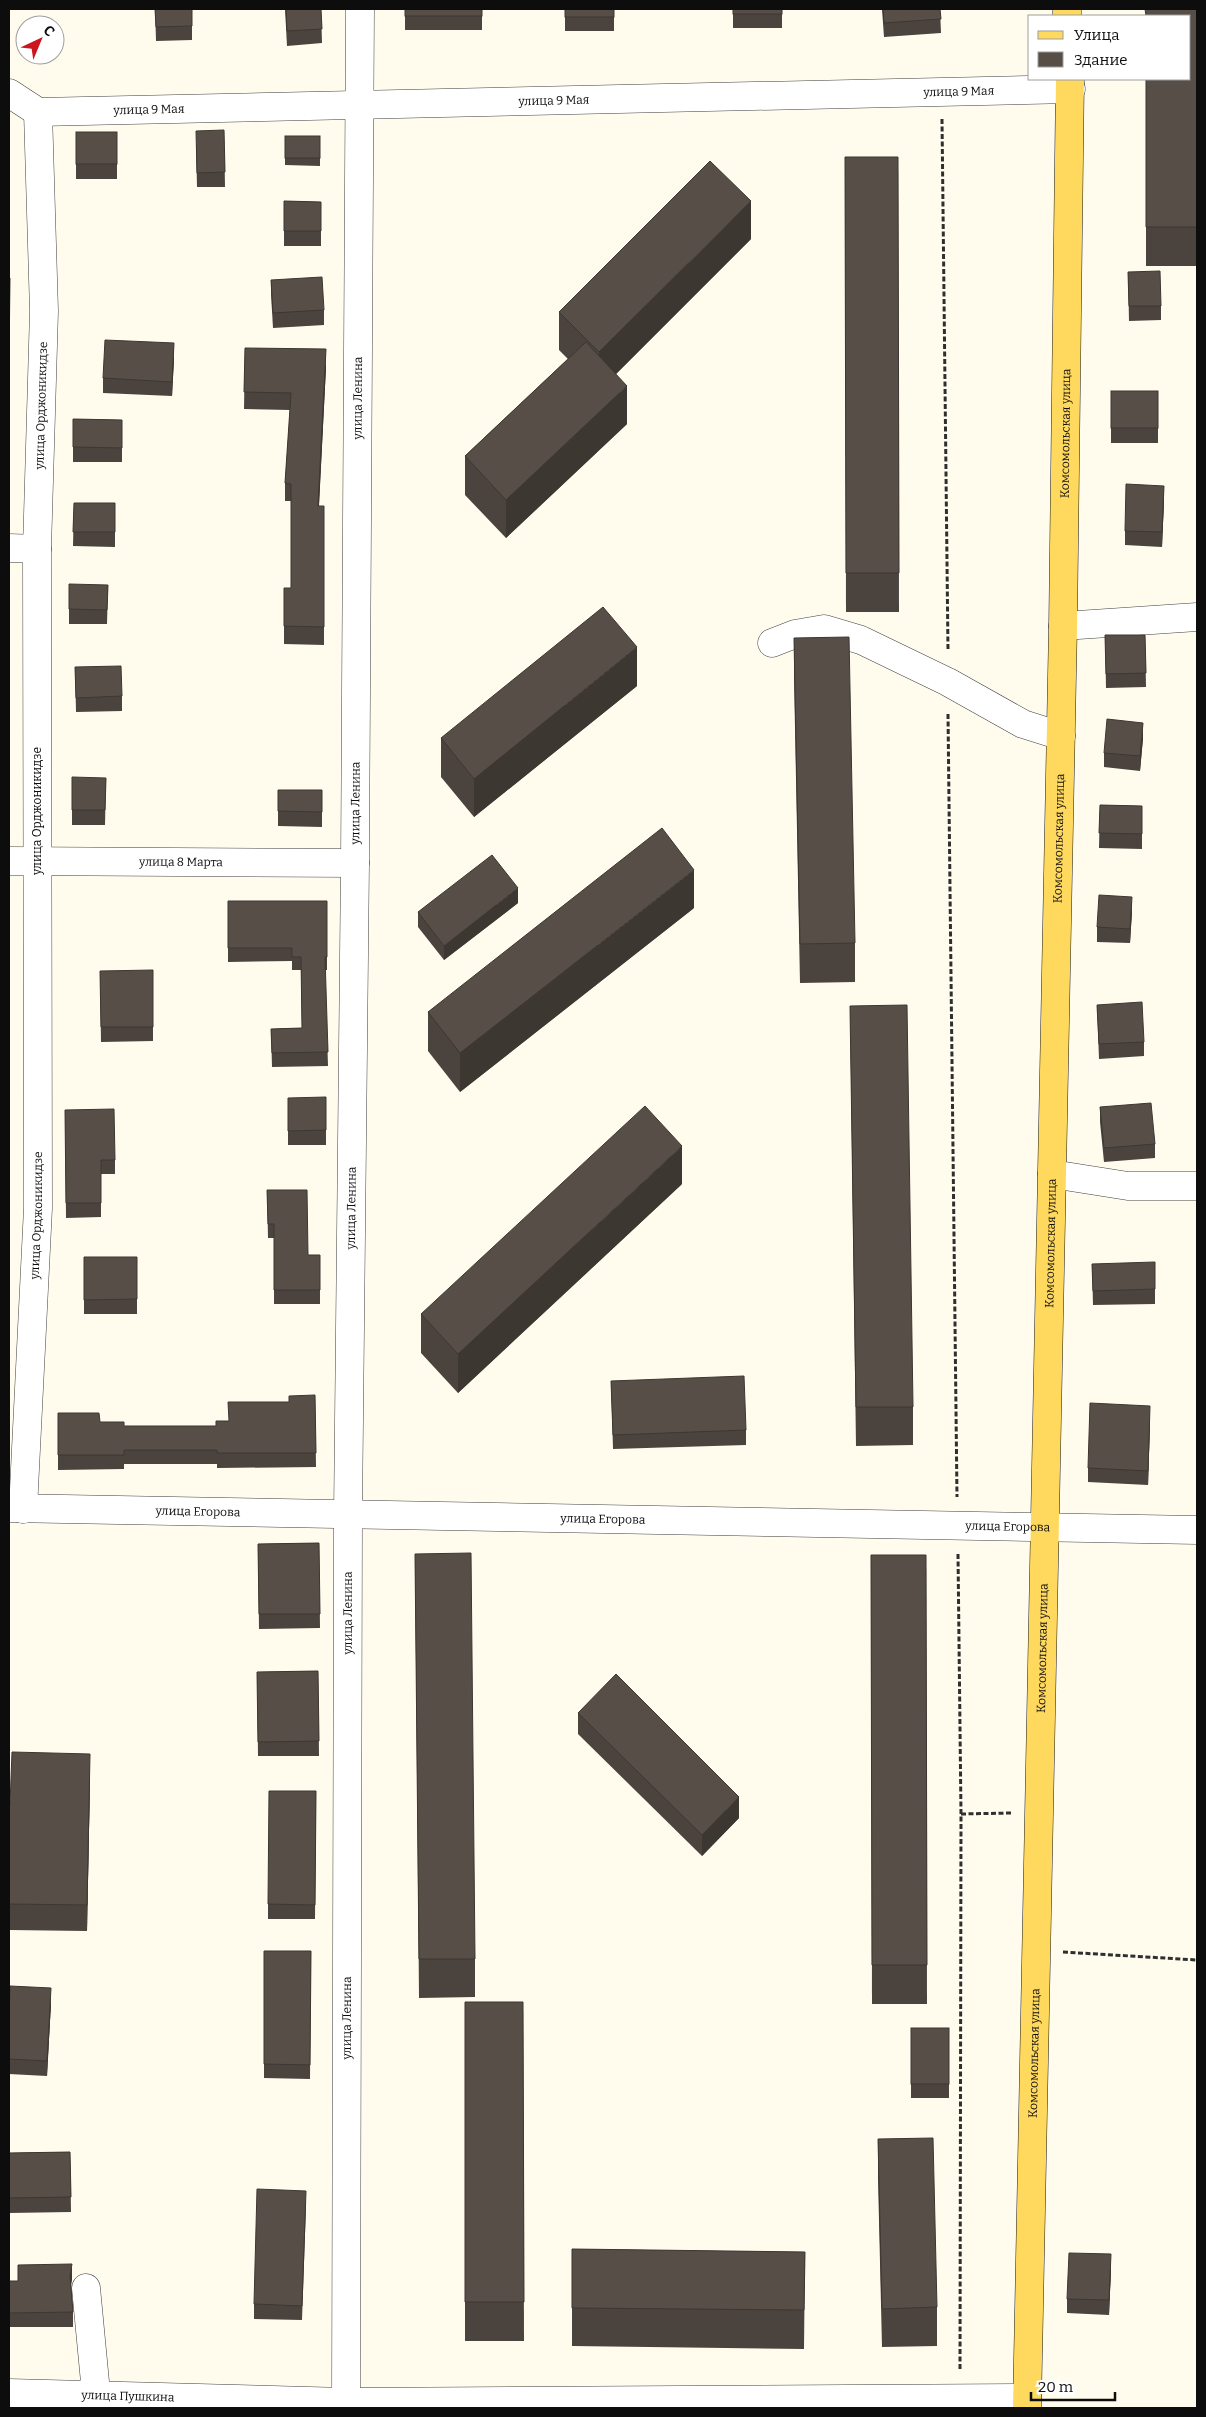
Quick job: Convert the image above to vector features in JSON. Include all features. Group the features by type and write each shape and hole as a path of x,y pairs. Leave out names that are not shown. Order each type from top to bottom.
{"main road":[{"name":"Комсомольская улица","path":"1027,2403 1063,626 1071,84"}],"street":[{"name":"улица Ленина","path":"346,2405 348,1514 355,863 361,106 360,9"},
{"name":"улица 9 Мая","path":"38,112 942,92 1071,84"},
{"path":"9,93 38,112"},
{"name":"улица Орджоникидзе","path":"16,1509 38,1208 37,549 44,311 38,112"},
{"path":"9,548 37,549"},
{"path":"1063,626 1197,617"},
{"path":"772,643 795,634 824,629 861,640 948,682 1023,724 1060,736"},
{"name":"улица 8 Марта","path":"9,861 355,863"},
{"path":"1052,1174 1128,1186 1197,1186"},
{"name":"улица Егорова","path":"16,1509 1197,1530"},
{"path":"86,2288 95,2382 90,2394"},
{"name":"улица Пушкина","path":"9,2393 90,2394 346,2405 960,2398 1027,2403"}],"path":[{"path":"942,92 961,1814 960,2398"},
{"path":"961,1814 1012,1813"},
{"path":"1063,1952 1197,1960"}],"building":[{"path":"155,9 192,9 192,26 156,27"},
{"path":"286,9 321,9 322,29 287,31"},
{"path":"405,9 482,9 482,16 405,16"},
{"path":"565,9 614,9 614,17 565,17"},
{"path":"733,9 782,9 782,14 733,14"},
{"path":"883,9 940,9 941,19 884,23"},
{"path":"1145,9 1197,9 1197,227 1146,227 1146,80 1191,80 1191,15 1146,15"},
{"path":"224,130 225,172 197,173 196,131"},
{"path":"76,132 117,132 117,164 76,164"},
{"path":"285,136 320,136 320,158 285,158"},
{"path":"845,157 898,157 899,573 846,573"},
{"path":"710,161 751,201 599,352 559,312"},
{"path":"284,201 321,202 321,231 284,231"},
{"path":"1160,271 1161,306 1129,306 1128,272"},
{"path":"322,277 324,310 273,313 271,280"},
{"path":"9,278 10,278 9,358"},
{"path":"105,340 174,343 172,382 103,378"},
{"path":"586,342 627,386 506,500 465,456"},
{"path":"245,348 326,349 318,506 324,506 324,627 284,626 284,588 291,588 291,484 285,483 291,393 244,392"},
{"path":"1111,391 1158,391 1158,428 1111,428"},
{"path":"73,419 122,420 122,448 73,447"},
{"path":"1126,484 1164,486 1162,532 1125,531"},
{"path":"74,503 115,503 115,532 73,532"},
{"path":"69,584 108,585 107,610 69,609"},
{"path":"603,607 637,647 474,779 441,738"},
{"path":"1105,635 1145,635 1146,673 1106,674"},
{"path":"849,637 855,943 800,944 794,638"},
{"path":"121,666 122,696 76,698 75,667"},
{"path":"1107,719 1143,723 1140,756 1104,753"},
{"path":"72,777 106,778 105,810 72,810"},
{"path":"278,790 322,790 322,812 278,811"},
{"path":"1100,805 1142,806 1142,834 1099,833"},
{"path":"662,828 694,870 460,1053 428,1012"},
{"path":"492,855 518,888 444,946 418,912"},
{"path":"1099,895 1132,897 1130,929 1097,927"},
{"path":"228,901 327,901 327,957 325,957 328,1052 272,1053 271,1029 302,1028 301,957 292,957 292,948 228,948"},
{"path":"153,970 153,1027 101,1027 100,971"},
{"path":"1142,1002 1144,1042 1099,1044 1097,1005"},
{"path":"907,1005 913,1407 856,1407 850,1006"},
{"path":"326,1097 326,1130 288,1131 288,1098"},
{"path":"1151,1103 1155,1144 1104,1148 1100,1107"},
{"path":"645,1106 682,1146 458,1354 421,1314"},
{"path":"114,1109 115,1160 101,1160 101,1203 66,1203 65,1110"},
{"path":"267,1190 307,1190 308,1255 320,1255 320,1290 274,1290 274,1224 268,1224"},
{"path":"84,1257 137,1257 137,1299 84,1300"},
{"path":"1155,1262 1155,1289 1093,1291 1092,1264"},
{"path":"744,1376 746,1430 613,1435 611,1381"},
{"path":"315,1395 316,1453 217,1453 217,1450 124,1450 124,1455 58,1455 58,1413 99,1413 100,1422 124,1422 124,1426 216,1426 216,1421 229,1421 228,1402 289,1402 289,1396"},
{"path":"1090,1403 1150,1406 1148,1471 1088,1468"},
{"path":"319,1543 320,1614 259,1614 258,1544"},
{"path":"471,1553 475,1959 419,1959 415,1554"},
{"path":"871,1555 926,1555 927,1965 872,1965"},
{"path":"318,1671 319,1741 258,1742 257,1672"},
{"path":"616,1674 739,1797 702,1835 578,1713"},
{"path":"12,1752 90,1754 87,1905 9,1904 9,1805"},
{"path":"269,1791 316,1791 315,1905 268,1904"},
{"path":"264,1951 311,1951 310,2065 264,2064"},
{"path":"10,1986 51,1988 47,2061 9,2059"},
{"path":"465,2002 523,2002 524,2302 465,2302"},
{"path":"911,2028 949,2028 949,2084 911,2084"},
{"path":"933,2138 937,2307 882,2309 878,2139"},
{"path":"70,2152 71,2197 9,2198 9,2153"},
{"path":"257,2189 306,2191 302,2306 254,2304"},
{"path":"572,2249 805,2252 804,2310 572,2308"},
{"path":"1069,2253 1111,2254 1109,2300 1067,2299"},
{"path":"72,2264 70,2275 73,2312 9,2313 9,2281 18,2281 18,2265"}]}
